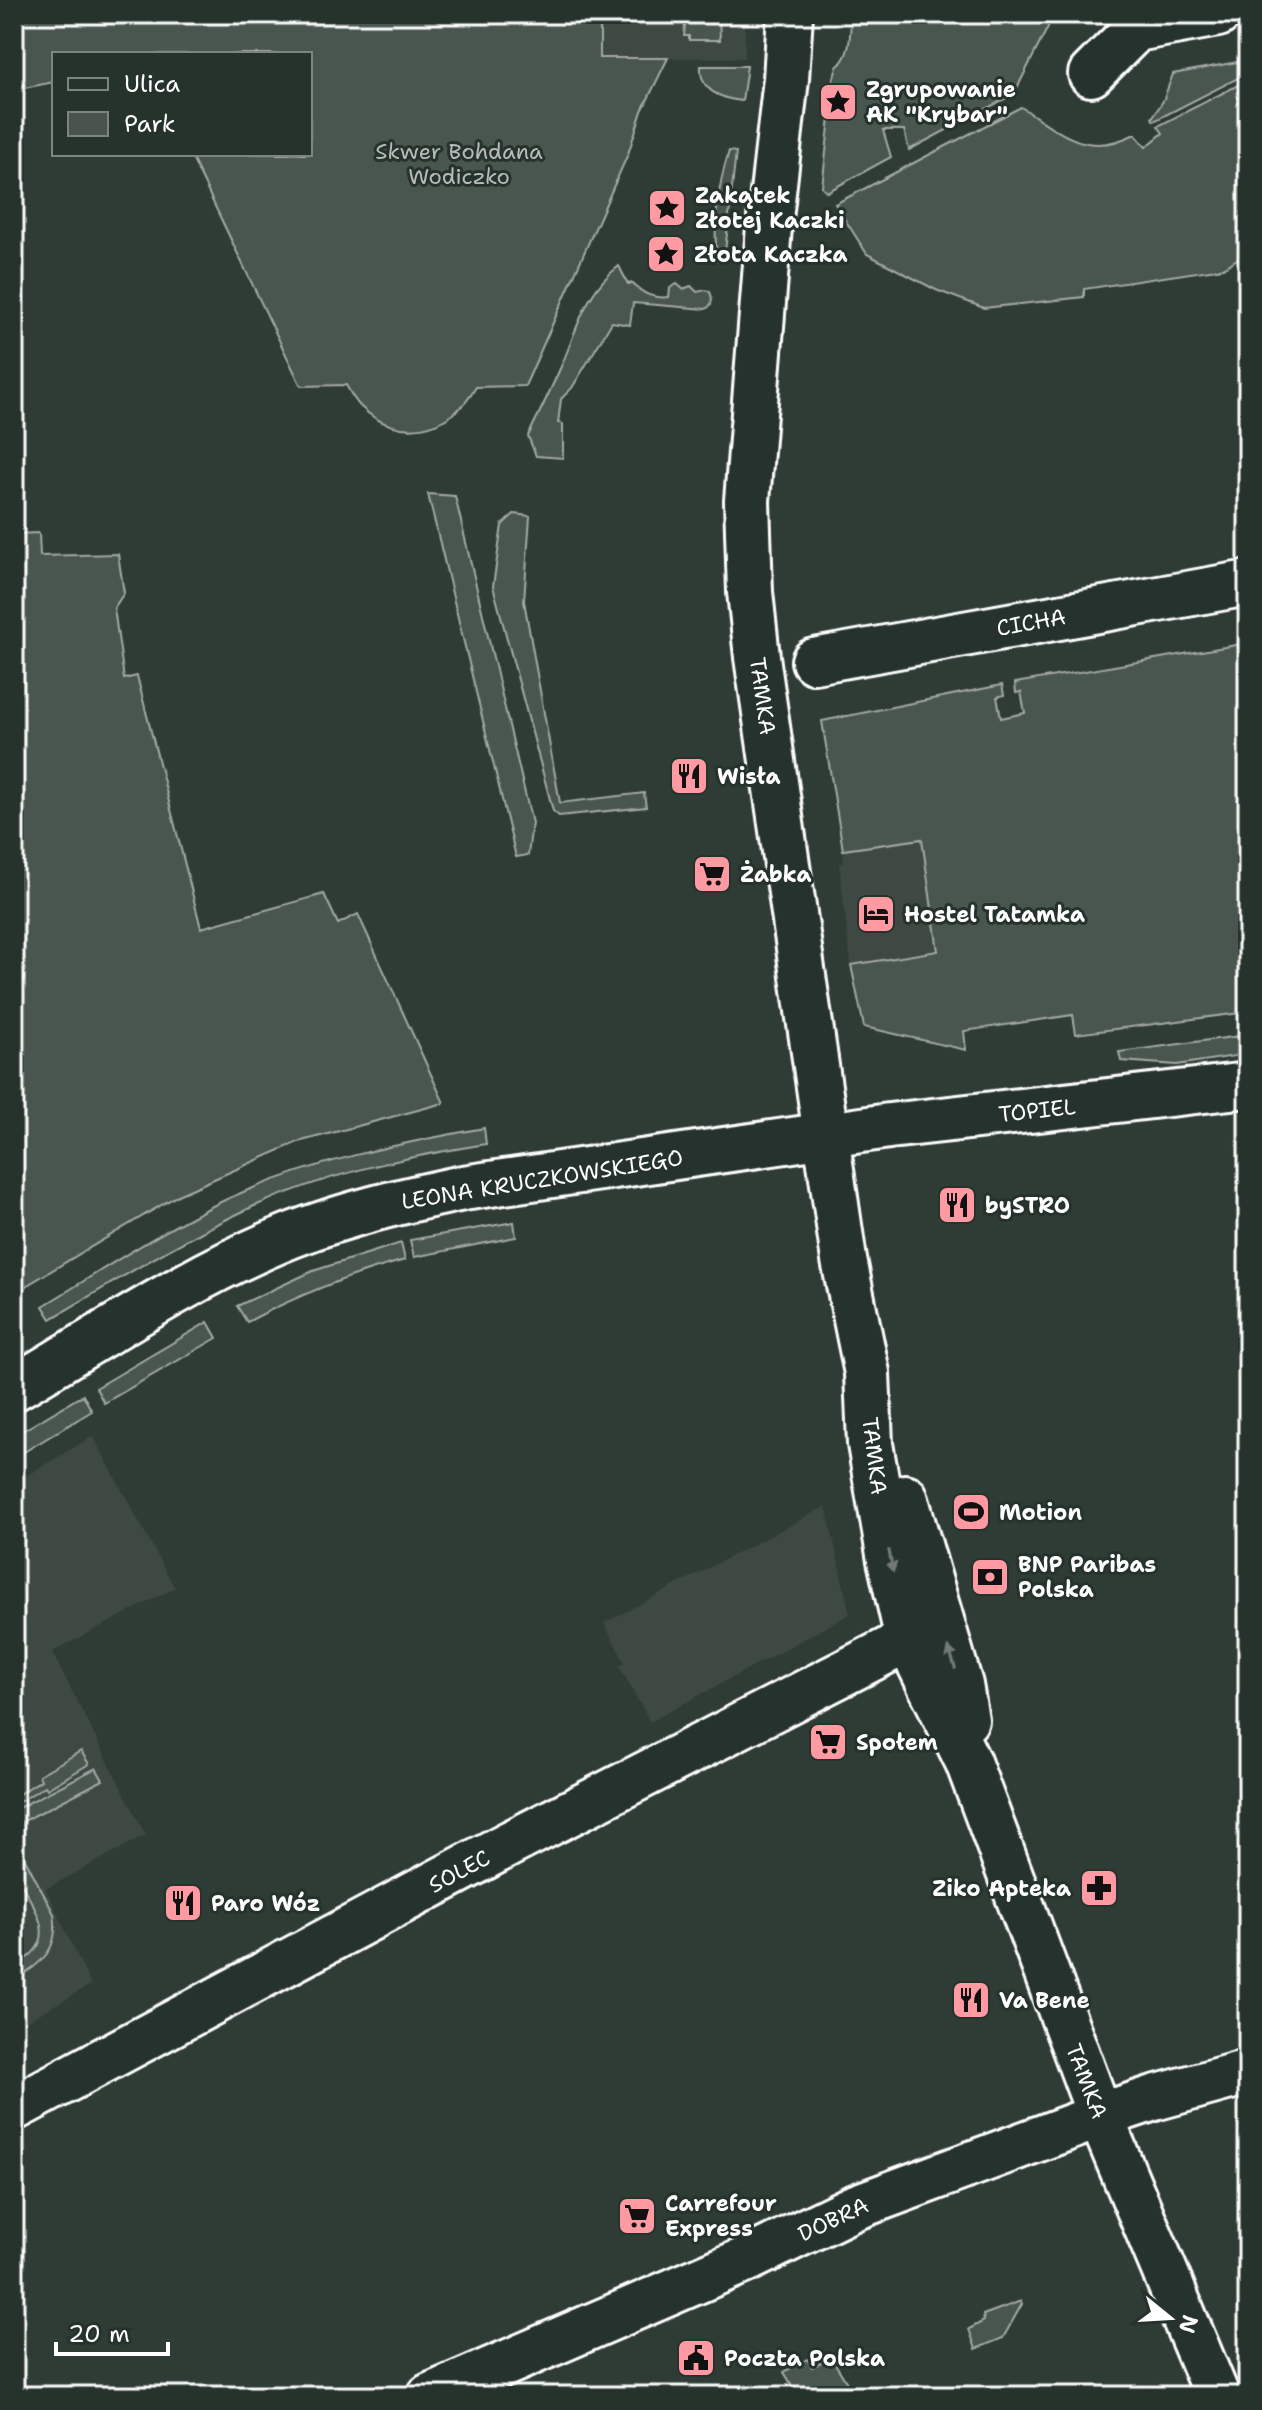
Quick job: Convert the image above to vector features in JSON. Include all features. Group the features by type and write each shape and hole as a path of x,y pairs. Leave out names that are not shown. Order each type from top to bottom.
{"street":[{"name":"TAMKA","path":"790,14 769,227 746,530 757,657 844,1260 867,1373 960,1685 968,1727 968,1762"},
{"path":"1091,74 1136,29 1218,14"},
{"name":"CICHA","path":"814,661 1248,583"},
{"name":"TOPIEL","path":"826,1134 1248,1085"},
{"name":"LEONA KRUCZKOWSKIEGO","path":"14,1388 209,1275 255,1251 326,1223 463,1188 826,1134"},
{"name":"TAMKA","path":"867,1373 870,1444 890,1560 908,1640 968,1762 1100,2116 1217,2396"},
{"name":"SOLEC","path":"14,2108 523,1837 908,1640"},
{"name":"DOBRA","path":"430,2396 750,2258 853,2208 1100,2116 1248,2072"}],"shaded area":[{"path":"600,14 745,14 745,58 600,58"},
{"name":"Hostel Tatamka","path":"922,839 938,952 851,965 839,864 844,863 843,850"},
{"path":"93,1436 175,1588 52,1652 146,1835 46,1889 91,1985 14,2028 14,1483"},
{"path":"826,1506 850,1614 650,1722 619,1666 625,1663 604,1623"}],"green space":[{"name":"Skwer Bohdana Wodiczko","path":"14,14 600,14 600,58 668,58 642,111 628,154 525,386 476,387 453,414 423,428 407,429 375,418 358,404 346,385 301,386 191,156 312,156 312,52 52,52 52,82 14,90"},
{"path":"701,14 719,14 720,40 689,40 689,36 684,36 685,25"},
{"path":"851,14 884,17 885,14 1047,14 1048,27 1014,94 909,150 904,130 883,130 891,157 827,192 822,187 831,109 838,110 839,95 830,91 837,67 848,50"},
{"path":"1248,60 1248,73 1154,121 1152,118 1163,101 1173,74"},
{"path":"701,66 747,66 742,101 720,96 708,88 701,75"},
{"path":"1248,80 1248,252 1223,268 1084,289 1084,297 984,308 936,290 867,254 835,204 1021,107 1075,140 1102,144 1135,134 1146,147 1163,133 1158,126"},
{"path":"729,151 736,152 724,261 717,261 717,205"},
{"path":"619,266 628,284 632,283 649,295 669,297 670,288 677,284 683,289 691,286 697,292 710,292 711,304 706,309 633,303 630,325 612,322 572,388 561,399 558,423 563,424 563,458 536,456 528,436 584,310 598,286"},
{"path":"428,494 455,496 532,823 528,855 516,857"},
{"path":"514,514 530,516 524,601 560,803 644,793 646,807 559,816 553,811 493,586 502,525"},
{"path":"39,533 40,556 118,554 124,593 114,608 124,679 137,676 201,928 324,894 338,924 358,914 444,1103 298,1142 180,1194 14,1293 14,534"},
{"path":"1248,643 1248,1012 1076,1034 1073,1015 964,1031 966,1050 864,1027 851,965 938,951 922,839 843,850 822,721 1002,685 1004,695 997,697 1001,718 1025,713 1021,692 1016,693 1015,683"},
{"path":"1248,1035 1248,1054 1177,1065 1121,1061 1119,1052"},
{"path":"484,1128 486,1144 396,1161 307,1185 250,1208 199,1234 51,1319 43,1306 180,1223 258,1186 321,1164"},
{"path":"514,1222 516,1237 414,1257 410,1240"},
{"path":"401,1243 405,1260 324,1286 247,1322 237,1306 313,1271"},
{"path":"208,1322 217,1338 104,1403 96,1388"},
{"path":"83,1395 92,1411 14,1458 14,1436"},
{"path":"81,1751 89,1764 14,1805 14,1797 41,1780 39,1775"},
{"path":"96,1768 103,1780 14,1826 14,1810"},
{"path":"14,1845 21,1851 54,1914 55,1926 47,1954 33,1968 14,1979 14,1966 30,1956 39,1945 42,1933 35,1909 15,1870"},
{"path":"1021,2301 1003,2338 976,2349 969,2329 984,2321 983,2315"},
{"path":"831,2357 855,2396 809,2396 796,2392 784,2372 807,2359 812,2367"}],"place":[{"name":"Zgrupowanie AK \"Krybar\"","path":"838,102"},
{"name":"Zakątek Złotej Kaczki","path":"667,208"},
{"name":"Złota Kaczka","path":"666,254"},
{"name":"Wisła","path":"689,776"},
{"name":"Żabka","path":"712,874"},
{"name":"Hostel Tatamka","path":"876,914"},
{"name":"bySTRO","path":"957,1205"},
{"name":"Motion","path":"971,1512"},
{"name":"BNP Paribas Polska","path":"990,1577"},
{"name":"Społem","path":"828,1742"},
{"name":"Ziko Apteka","path":"1099,1888"},
{"name":"Paro Wóz","path":"183,1903"},
{"name":"Va Bene","path":"971,2000"},
{"name":"Carrefour Express","path":"637,2216"},
{"name":"Poczta Polska","path":"696,2358"}]}
